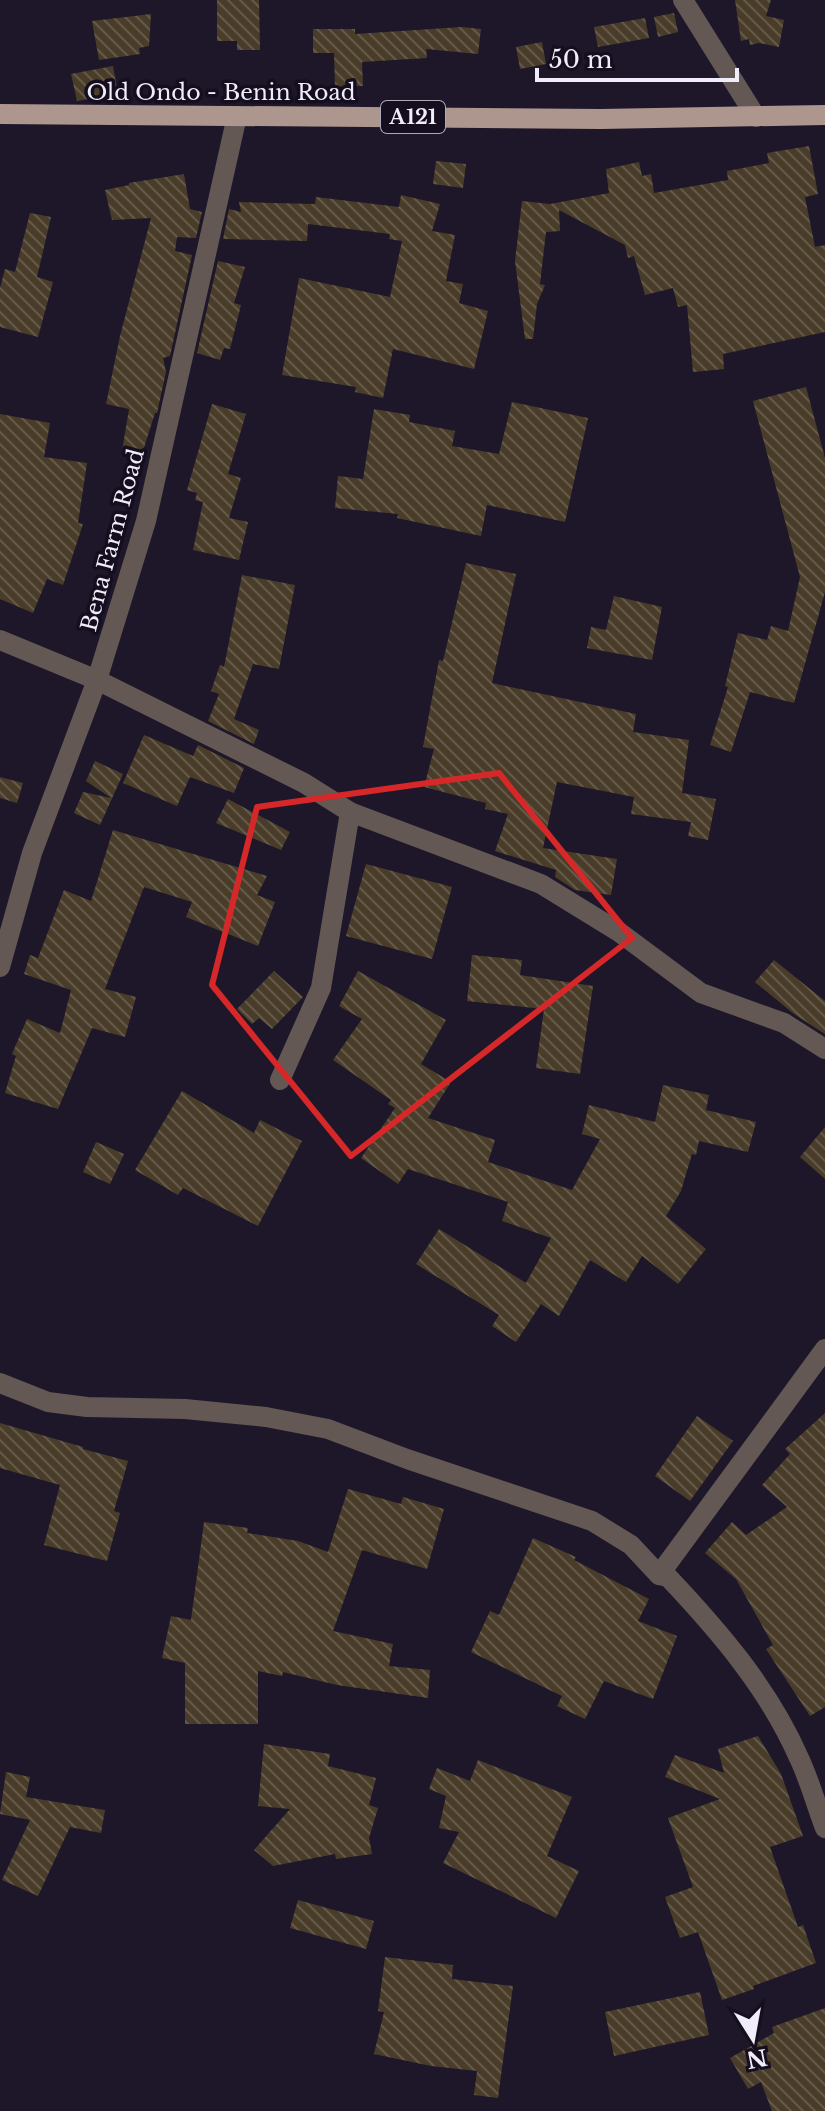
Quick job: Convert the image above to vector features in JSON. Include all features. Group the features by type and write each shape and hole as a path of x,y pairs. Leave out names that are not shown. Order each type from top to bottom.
{"main road":[{"name":"Old Ondo - Benin Road","path":"0,114 585,119 825,115"}],"street":[{"path":"683,0 756,117"},
{"name":"Bena Farm Road","path":"0,967 32,853 97,680 146,521 237,116"},
{"path":"0,640 97,680 304,783 350,812 541,884 619,932 701,993 784,1023 825,1049"},
{"path":"280,1080 321,988 350,812"},
{"path":"659,1575 825,1349"},
{"path":"0,1383 48,1402 87,1407 185,1409 266,1417 328,1429 592,1521 631,1545 659,1575 668,1577 720,1633 768,1702 799,1757 825,1828"}],"highlighted area":[{"path":"499,773 632,938 351,1156 212,985 257,807"}],"building":[{"path":"217,0 259,0 260,50 237,50 237,41 217,41"},
{"path":"735,0 771,0 766,16 784,20 779,47 759,43 750,45 749,39 741,41"},
{"path":"674,13 678,32 658,37 654,17"},
{"path":"151,14 149,46 139,48 140,54 99,60 92,21"},
{"path":"645,18 649,38 598,47 594,27"},
{"path":"462,27 481,29 478,54 426,49 427,58 362,62 363,86 335,87 334,53 313,53 313,29 355,29 355,34"},
{"path":"542,42 546,64 520,69 516,47"},
{"path":"113,66 118,94 77,101 71,74"},
{"path":"809,146 818,194 805,197 815,247 825,245 825,332 723,354 724,369 693,372 687,305 678,307 673,288 645,295 634,256 628,258 625,245 559,210 560,231 546,232 540,284 545,285 537,304 533,339 525,339 515,261 522,201 550,204 609,193 606,169 639,162 642,176 651,174 654,193 728,180 727,171 769,163 767,153"},
{"path":"436,161 466,164 463,188 433,184"},
{"path":"184,174 190,209 202,212 196,238 177,237 175,251 192,255 170,356 163,358 166,372 157,413 141,457 122,451 129,409 106,404 151,218 112,220 105,190"},
{"path":"401,195 440,204 432,231 455,235 446,281 463,284 459,303 488,311 474,369 393,349 383,398 355,392 356,387 282,375 299,278 390,297 402,241 389,239 390,234 308,224 307,241 223,239 229,209 241,212 239,202 315,204 316,197 399,207"},
{"path":"30,213 51,217 37,277 53,282 38,337 0,327 0,288 5,269 15,272"},
{"path":"218,261 245,267 234,303 241,305 230,349 224,348 220,360 197,353"},
{"path":"806,387 825,458 825,592 794,703 750,692 731,752 710,745 728,687 725,686 738,633 767,640 771,626 788,631 800,577 753,401"},
{"path":"512,402 588,418 565,522 487,505 481,536 397,518 398,514 335,508 338,476 363,479 374,409 410,415 409,422 455,431 452,446 499,454"},
{"path":"212,404 246,414 228,474 241,478 229,518 248,522 239,560 193,550 203,502 195,500 197,493 187,490"},
{"path":"0,414 50,423 44,457 87,463 78,523 83,524 63,585 47,579 33,613 0,599"},
{"path":"466,563 516,574 492,683 636,714 633,732 689,740 682,793 716,799 708,840 688,836 691,822 631,814 634,797 557,782 543,848 617,859 611,895 575,890 555,877 556,870 495,851 508,814 485,809 486,803 424,787 434,749 423,747 439,660 443,661"},
{"path":"242,575 295,585 279,669 253,664 234,719 259,730 254,744 208,721 219,694 211,691 220,665 224,667"},
{"path":"614,596 662,607 652,660 587,648 591,627 606,630"},
{"path":"144,735 193,756 198,745 244,768 234,793 190,777 177,806 123,783"},
{"path":"95,761 123,774 100,825 74,813 83,792 111,798 86,781"},
{"path":"0,777 23,783 17,803 0,798"},
{"path":"228,799 290,832 281,850 216,823"},
{"path":"113,830 267,876 257,895 275,902 258,946 186,917 192,902 144,887 105,989 136,997 125,1037 92,1028 58,1109 5,1093 16,1056 12,1054 27,1019 60,1033 71,990 24,974 30,955 38,958 64,890 91,901"},
{"path":"366,864 452,887 432,959 346,936"},
{"path":"472,955 522,960 520,975 593,986 580,1074 536,1068 544,1009 467,1001"},
{"path":"774,960 825,1001 825,1034 794,1014 755,982"},
{"path":"274,971 303,997 272,1029 259,1018 252,1024 237,1009"},
{"path":"358,971 446,1020 421,1064 451,1082 428,1118 495,1140 488,1162 572,1190 600,1139 582,1134 589,1105 655,1122 663,1085 709,1095 706,1110 756,1122 748,1152 699,1141 696,1155 692,1154 681,1191 666,1216 706,1249 678,1284 642,1256 626,1282 590,1260 559,1316 541,1304 516,1342 492,1326 499,1315 416,1264 439,1229 526,1283 551,1238 502,1221 508,1202 408,1169 398,1184 361,1158 395,1108 388,1104 391,1100 333,1060 362,1019 339,1006"},
{"path":"182,1091 254,1133 260,1120 302,1141 258,1226 183,1188 178,1195 135,1170"},
{"path":"825,1127 825,1179 800,1157"},
{"path":"96,1142 124,1154 110,1184 83,1172"},
{"path":"825,1413 825,1707 810,1716 766,1649 773,1645 736,1579 705,1553 732,1522 746,1535 787,1507 762,1485 790,1454 785,1449"},
{"path":"697,1416 733,1441 690,1501 655,1476"},
{"path":"0,1423 128,1461 114,1511 120,1513 107,1561 44,1545 60,1485 0,1468"},
{"path":"348,1489 401,1504 403,1497 444,1509 427,1569 362,1550 333,1631 393,1644 389,1666 430,1670 428,1698 337,1685 283,1672 282,1676 258,1671 258,1724 185,1724 185,1663 162,1658 171,1616 191,1620 204,1522 248,1528 247,1533 298,1541 328,1552"},
{"path":"533,1538 576,1557 574,1560 649,1599 638,1621 677,1636 653,1699 604,1681 585,1719 557,1706 562,1696 471,1652 490,1611 499,1615"},
{"path":"758,1736 781,1774 803,1836 770,1847 798,1927 803,1925 816,1963 722,2000 698,1932 680,1938 665,1897 693,1887 668,1818 720,1799 665,1777 675,1755 724,1773 718,1749"},
{"path":"264,1744 330,1754 328,1766 376,1778 369,1805 378,1808 369,1838 372,1854 336,1859 335,1854 273,1866 254,1850 290,1809 258,1806"},
{"path":"478,1760 572,1797 547,1856 579,1871 556,1918 443,1863 459,1832 439,1828 446,1796 429,1789 437,1768 470,1781"},
{"path":"6,1772 30,1777 26,1797 105,1810 101,1833 70,1827 38,1896 2,1880 30,1820 0,1814"},
{"path":"298,1900 374,1921 366,1949 290,1928"},
{"path":"385,1957 453,1965 452,1979 513,1986 498,2098 474,2095 477,2071 431,2066 374,2054 384,2012 378,2011"},
{"path":"700,1992 709,2035 614,2056 605,2012"},
{"path":"825,2008 825,2111 772,2111 761,2082 748,2089 730,2058 774,2033 772,2027"}]}
